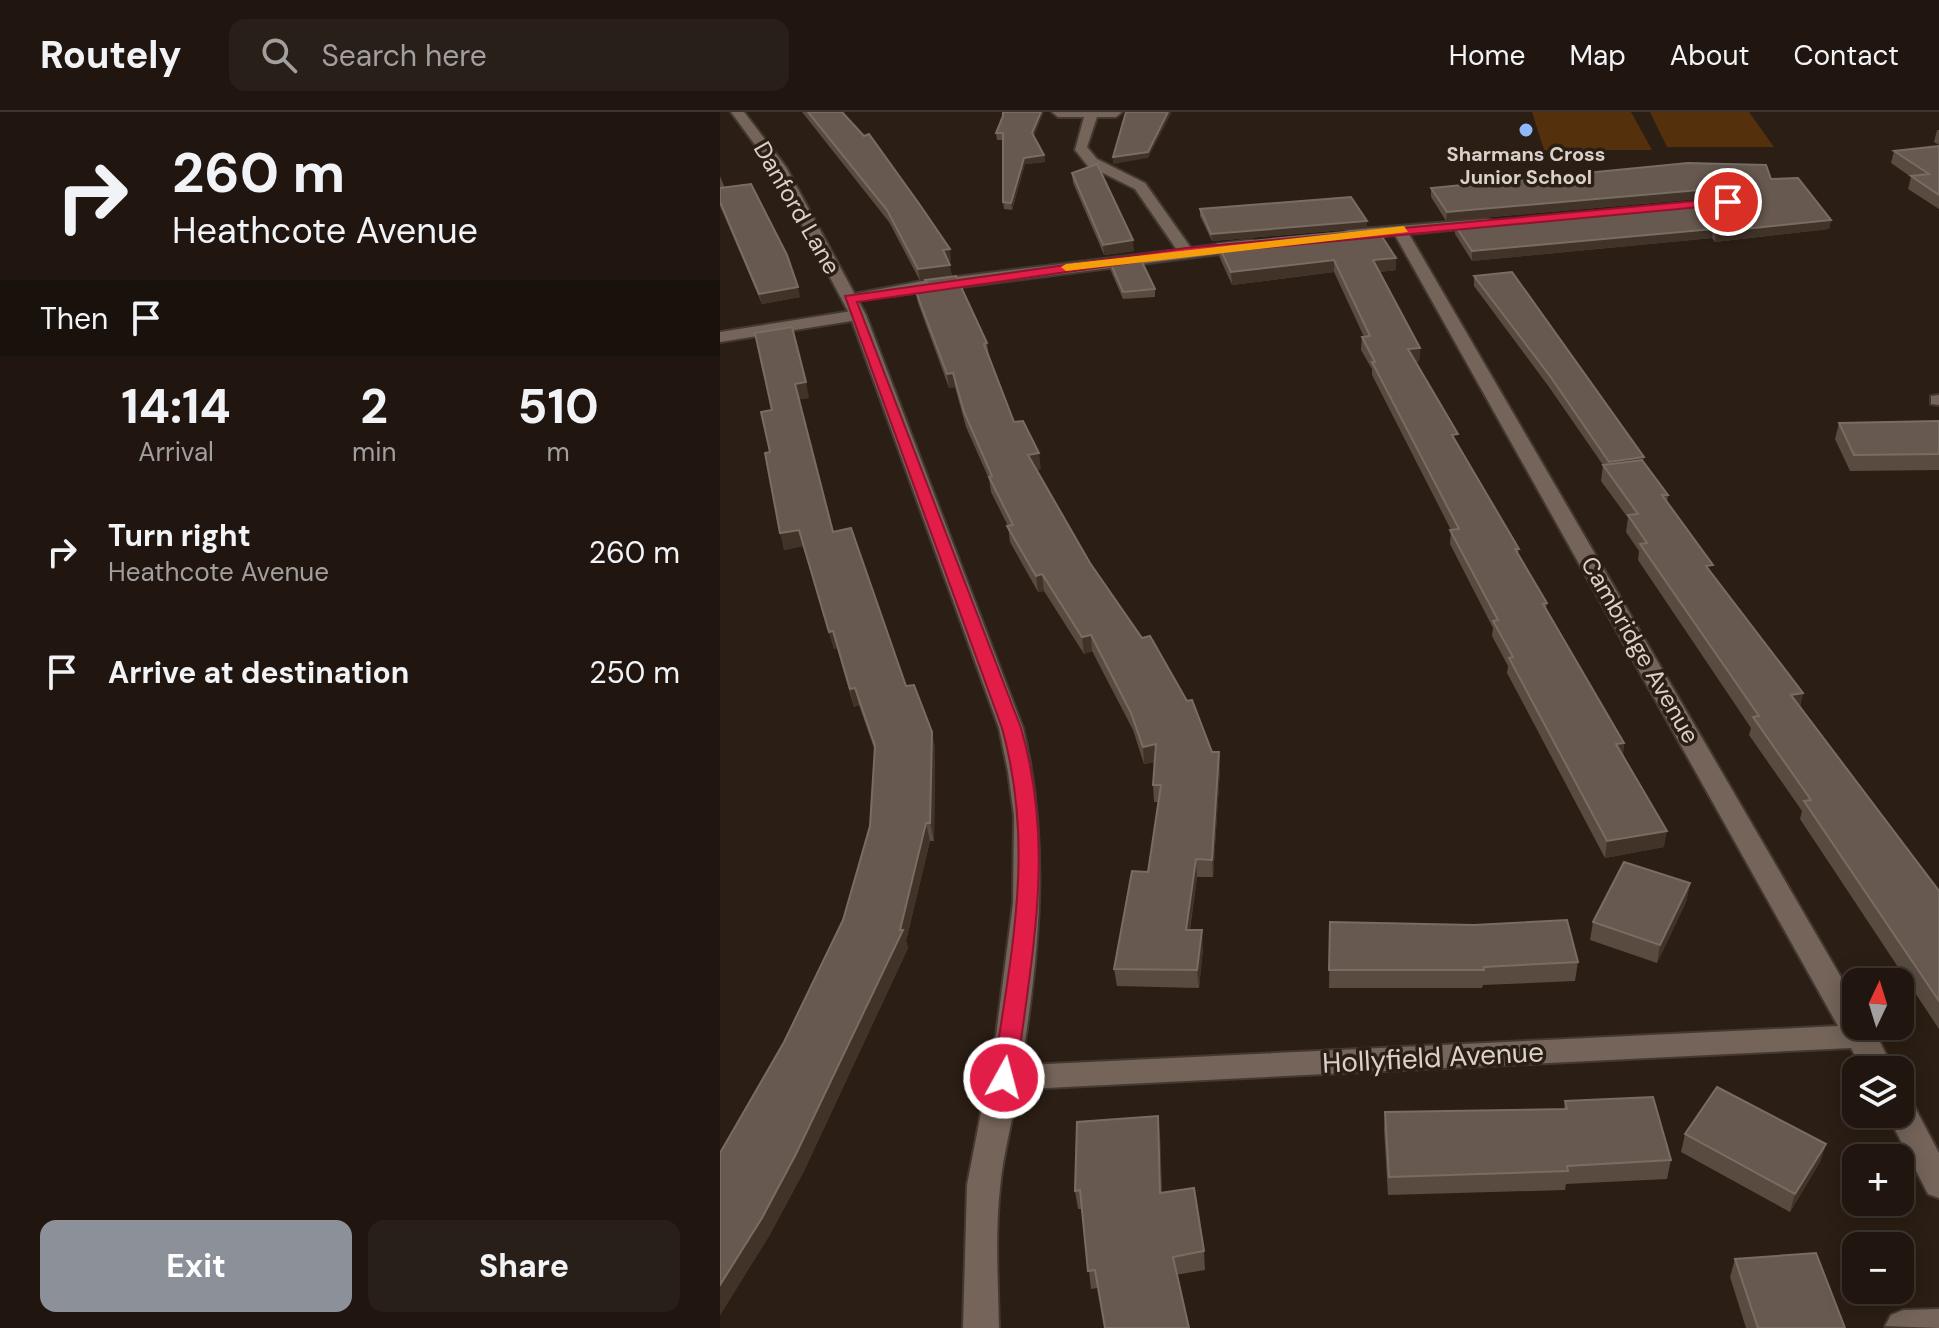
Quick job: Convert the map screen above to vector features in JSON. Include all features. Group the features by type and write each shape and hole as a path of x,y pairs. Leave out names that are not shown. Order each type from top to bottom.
{"street":[{"name":"Danford Lane","path":"737,112 779,167 854,307 1011,728 1023,770 1030,822 1030,881 1004,1078 982,1199 981,1328"},
{"path":"1058,113 1116,113"},
{"path":"1091,114 1080,147 1092,162 1140,186 1186,251"},
{"path":"1338,236 1509,221"},
{"name":"Cambridge Avenue","path":"1399,230 1842,1001"},
{"path":"720,337 854,307 1186,251 1262,244"},
{"name":"Hollyfield Avenue","path":"1004,1078 1842,1037"},
{"path":"1910,1128 1939,1184"},
{"path":"1903,1326 1939,1325"}],"shaded area":[{"path":"1532,112 1631,112 1652,150 1544,150"},
{"path":"1650,112 1749,112 1774,147 1667,147"}],"building":[{"path":"808,112 842,112 864,136 869,134 950,249 943,250 950,265 918,269 887,210"},
{"path":"1003,112 1041,112 1032,133 1044,155 1024,158 1011,203 1003,202 1003,133 996,133"},
{"path":"1126,112 1168,112 1148,152 1113,157"},
{"path":"1939,146 1939,195 1911,176 1929,174 1894,151"},
{"path":"1688,163 1766,165 1771,179 1798,178 1831,220 1472,251 1455,225 1730,200 1737,198 1737,190 1734,187 1447,212 1431,188"},
{"path":"1097,164 1133,240 1103,245 1072,173"},
{"path":"751,184 787,255 798,287 759,294 720,202 720,188"},
{"path":"1351,197 1367,221 1211,234 1200,209"},
{"path":"1377,229 1396,258 1373,260 1420,348 1408,349 1458,434 1452,435 1519,549 1515,549 1547,603 1543,604 1624,743 1616,744 1667,831 1607,841 1509,658 1513,657 1493,621 1498,620 1450,530 1459,529 1372,362 1375,362 1362,337 1370,336 1334,260 1231,272 1218,244"},
{"path":"1140,258 1155,289 1123,292 1110,262"},
{"path":"1512,272 1644,457 1609,462 1550,376 1474,276"},
{"path":"956,276 987,343 984,344 1014,422 1023,421 1039,453 1028,455 1090,563 1142,638 1150,636 1187,701 1192,700 1212,752 1219,752 1212,860 1196,859 1186,930 1202,930 1197,970 1114,969 1132,871 1148,872 1161,785 1153,785 1156,744 1143,747 1131,713 1091,635 1082,637 1042,574 1036,576 1007,526 1013,525 989,477 992,476 964,412 953,373 947,374 915,289 929,287 925,280"},
{"path":"792,327 806,382 795,384 833,532 851,528 906,686 914,685 932,732 930,823 926,823 900,930 903,930 796,1154 762,1218 720,1285 720,1153 784,1042 843,920 870,826 875,746 855,688 850,689 833,631 829,632 799,530 780,533 765,453 770,452 761,412 772,410 755,333"},
{"path":"1939,421 1939,454 1854,455 1839,423"},
{"path":"1642,460 1668,495 1662,495 1713,565 1706,566 1803,693 1791,695 1939,891 1939,1001 1804,801 1811,800 1753,717 1759,716 1640,544 1647,543 1628,515 1638,514 1603,465"},
{"path":"1624,862 1690,883 1660,945 1593,922"},
{"path":"1567,920 1578,962 1484,967 1484,970 1329,970 1330,922 1474,925"},
{"path":"1717,1087 1826,1144 1795,1194 1685,1134"},
{"path":"1653,1097 1671,1160 1567,1166 1568,1171 1389,1177 1385,1112 1567,1109 1565,1101"},
{"path":"1158,1116 1160,1193 1194,1188 1204,1251 1173,1257 1189,1328 1105,1328 1095,1270 1088,1271 1080,1190 1075,1191 1077,1122"},
{"path":"1816,1253 1845,1328 1758,1328 1735,1259"}],"slow traffic":[{"path":"1066,267 1186,251 1404,230"}],"place":[{"name":"Sharmans Cross Junior School","path":"1526,130"}],"route":[{"path":"1004,1078 1030,881 1030,822 1023,770 1011,728 858,315 849,299 922,286 1186,251 1728,202"}]}
